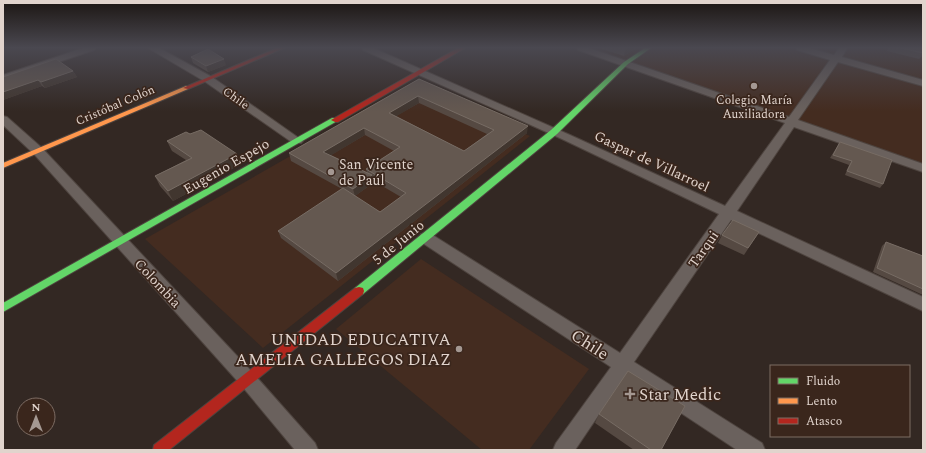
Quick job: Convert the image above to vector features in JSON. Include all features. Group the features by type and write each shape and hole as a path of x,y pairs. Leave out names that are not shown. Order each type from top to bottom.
{"street":[{"path":"3,78 29,69"},
{"name":"Chile","path":"191,69 208,79 297,141"},
{"name":"Cristóbal Colón","path":"3,166 231,69"},
{"name":"Gaspar de Villarroel","path":"414,69 554,132 923,304"},
{"name":"Eugenio Espejo","path":"3,308 425,69"},
{"name":"5 de Junio","path":"159,450 426,238 554,132 620,69"},
{"path":"643,69 923,168"},
{"name":"Tarqui","path":"563,450 828,69"},
{"path":"875,69 923,83"},
{"name":"Colombia","path":"3,119 38,151 247,379 308,450"},
{"name":"Chile","path":"426,238 755,450"}],"shaded area":[{"path":"650,69 923,69 923,167"},
{"name":"San Vicente de Paúl","path":"415,85 530,136 263,348 145,239"},
{"name":"UNIDAD EDUCATIVA AMELIA GALLEGOS DIAZ","path":"421,259 589,369 529,450 482,450 336,329"}],"building":[{"path":"26,69 70,69 73,71 41,82 38,80 3,92 3,77"},
{"path":"419,79 528,126 336,273 278,231 343,188 380,212 406,193 366,169 400,147 364,128 323,152 372,175 353,189 289,153","holes":["418,96 494,130 464,151 389,113"]},
{"path":"201,130 237,154 168,191 155,176 192,158 167,141 186,132 190,134"},
{"path":"840,142 892,160 883,184 847,171 852,161 833,155"},
{"path":"733,220 759,232 748,248 722,235"},
{"path":"886,242 923,256 923,289 877,268"},
{"path":"628,371 685,406 661,450 651,450 599,414"}],"traffic: fast":[{"path":"359,291 554,132 620,69"},
{"path":"3,308 335,120"}],"traffic: slow":[{"path":"3,166 186,88"}],"traffic: jam":[{"path":"186,88 231,69"},
{"path":"335,120 425,69"},
{"path":"159,450 359,291"}],"place":[{"name":"Colegio María Auxiliadora","path":"754,86"},
{"name":"San Vicente de Paúl","path":"331,172"},
{"name":"UNIDAD EDUCATIVA AMELIA GALLEGOS DIAZ","path":"459,349"},
{"name":"Star Medic","path":"630,394"}]}
